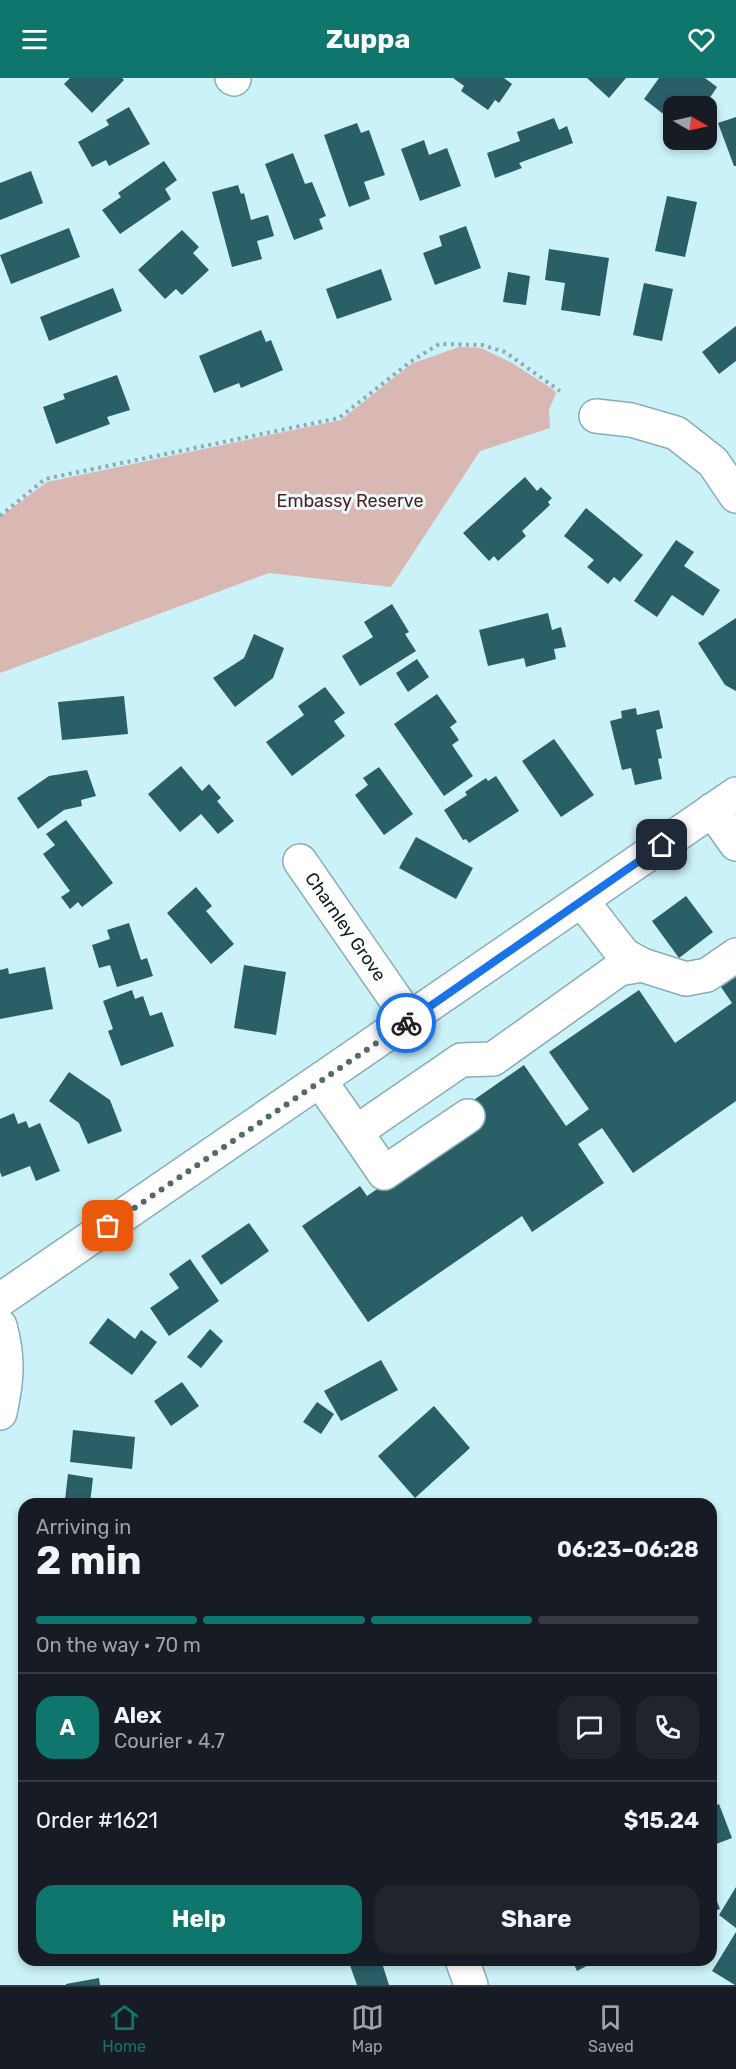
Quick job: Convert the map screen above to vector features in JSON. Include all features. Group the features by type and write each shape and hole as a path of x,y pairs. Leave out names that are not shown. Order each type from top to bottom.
{"street":[{"path":"596,416 631,420 676,433 713,462 736,496"},
{"path":"0,1300 724,802 736,844"},
{"name":"Charnley Grove","path":"300,861 410,1020"},
{"path":"582,901 624,955 642,965 686,980 707,975 736,955"},
{"path":"356,1132 460,1060 492,1059 619,969 642,965"},
{"path":"320,1081 384,1173 468,1116"},
{"path":"0,1326 5,1342 7,1383 0,1413"},
{"path":"464,1966 471,1985"}],"path":[{"path":"0,516 45,479 339,418 410,362 440,344 482,345 505,352 560,391"}],"green space":[{"name":"Embassy Reserve","path":"459,347 481,348 512,363 554,390 556,394 549,409 550,428 480,451 391,587 269,573 0,673 0,517 47,482 341,420 411,364"}],"building":[{"path":"70,78 122,78 124,80 92,113 64,84"},
{"path":"453,78 504,78 512,84 499,103 495,100 488,110 461,91 464,86"},
{"path":"587,78 626,78 609,98"},
{"path":"659,78 705,78 717,87 711,96 663,96 663,114 644,99"},
{"path":"129,107 150,144 109,166 106,160 92,167 78,142 109,125 106,120"},
{"path":"736,117 736,166 734,166 718,123"},
{"path":"554,118 559,130 567,126 573,143 519,163 522,168 495,178 487,153 520,141 517,132"},
{"path":"357,123 361,133 369,130 385,175 364,182 370,199 349,207 324,135"},
{"path":"424,140 429,155 447,148 461,186 420,201 401,149"},
{"path":"293,153 305,184 312,182 326,216 319,219 323,229 294,240 265,164"},
{"path":"164,161 177,180 165,189 171,199 120,234 102,210 121,197 118,193"},
{"path":"31,171 43,203 0,220 0,183"},
{"path":"238,185 241,194 244,193 251,220 268,215 274,236 257,241 262,259 232,267 212,192"},
{"path":"667,196 697,202 685,257 655,251"},
{"path":"466,226 481,268 435,285 423,253 442,246 439,236"},
{"path":"69,228 80,257 11,284 0,255"},
{"path":"182,230 199,247 193,253 209,270 182,295 176,289 165,299 138,270"},
{"path":"549,249 609,258 600,316 561,310 565,283 545,280"},
{"path":"381,269 392,300 337,319 326,289"},
{"path":"508,272 530,276 526,305 503,302"},
{"path":"644,283 673,289 662,341 633,335"},
{"path":"113,288 122,311 49,341 40,317"},
{"path":"736,326 736,361 719,374 702,352"},
{"path":"261,330 266,342 271,340 283,370 241,388 239,383 214,393 199,356"},
{"path":"117,375 130,410 107,417 110,424 56,444 43,407 65,399 63,394"},
{"path":"525,477 537,491 541,487 552,498 548,502 550,505 522,531 526,536 498,561 494,556 489,561 463,533"},
{"path":"586,508 643,555 620,582 614,577 608,584 587,567 594,560 564,536"},
{"path":"676,540 694,552 684,566 720,590 703,616 672,595 657,617 634,601"},
{"path":"392,604 409,632 405,634 416,651 360,686 342,656 373,637 364,622"},
{"path":"548,613 552,630 561,627 566,647 554,649 556,659 526,667 524,658 488,666 479,630"},
{"path":"736,618 736,691 725,685 698,643"},
{"path":"254,634 284,648 273,678 235,707 213,678 244,658"},
{"path":"417,659 429,677 408,692 396,673"},
{"path":"325,687 345,713 334,721 345,736 292,776 266,742 304,715 298,706"},
{"path":"437,694 457,722 450,727 459,740 452,745 473,776 444,796 394,724"},
{"path":"124,696 128,734 62,740 58,702"},
{"path":"636,708 637,715 659,710 663,728 656,730 662,758 658,759 662,779 635,785 631,768 622,770 610,721 622,718 621,711"},
{"path":"554,739 594,795 561,817 522,761"},
{"path":"181,766 202,791 209,784 221,798 217,801 234,821 218,834 201,814 180,832 148,794"},
{"path":"379,767 413,814 384,835 355,795 368,785 363,778"},
{"path":"87,770 96,796 81,800 82,806 64,810 38,829 17,798 49,776"},
{"path":"496,776 519,811 469,843 466,839 463,840 444,810 467,795 465,792 486,778 488,781"},
{"path":"66,820 113,883 82,907 78,902 70,909 61,897 70,891 43,854 55,845 46,834"},
{"path":"416,837 473,868 456,899 399,868"},
{"path":"196,887 212,906 206,911 234,944 211,964 167,913"},
{"path":"686,896 713,932 679,958 652,921"},
{"path":"129,923 141,960 147,958 153,976 117,987 110,965 99,968 92,945 110,939 107,930"},
{"path":"244,965 286,972 276,1035 234,1028"},
{"path":"45,967 53,1009 0,1019 0,970 8,968 9,974"},
{"path":"736,977 736,1101 633,1173 602,1128 578,1144 604,1183 532,1232 522,1216 368,1322 302,1226 360,1186 367,1196 478,1120 468,1104 524,1065 566,1126 589,1109 549,1052 639,990 675,1043 732,1003 721,987"},
{"path":"132,990 135,999 143,996 150,1016 162,1012 174,1046 121,1066 108,1031 113,1029 103,1001"},
{"path":"69,1072 110,1100 122,1131 88,1144 79,1123 49,1101"},
{"path":"14,1113 18,1124 26,1121 29,1128 40,1123 60,1171 36,1181 30,1166 2,1177 0,1172 0,1119"},
{"path":"249,1223 269,1251 221,1285 201,1256"},
{"path":"190,1259 219,1301 169,1336 150,1308 179,1288 169,1274"},
{"path":"108,1318 135,1339 141,1330 157,1342 132,1375 89,1343"},
{"path":"210,1329 223,1341 201,1368 187,1357"},
{"path":"381,1360 398,1390 341,1421 324,1391"},
{"path":"182,1382 199,1406 171,1426 154,1401"},
{"path":"317,1402 334,1414 321,1434 303,1422"},
{"path":"434,1406 470,1448 415,1498 378,1456"},
{"path":"73,1430 135,1437 132,1469 70,1462"},
{"path":"68,1474 93,1478 91,1498 65,1498"},
{"path":"719,1804 732,1838 717,1844 717,1805"},
{"path":"736,1887 736,1928 719,1915"},
{"path":"736,1932 736,1985 712,1971"},
{"path":"350,1966 383,1966 389,1985 357,1985"},
{"path":"575,1966 587,1966 577,1971"},
{"path":"99,1978 100,1985 66,1985 66,1984"}],"way so far":[{"path":"108,1226 406,1023"}],"route":[{"path":"406,1023 662,845"}]}
